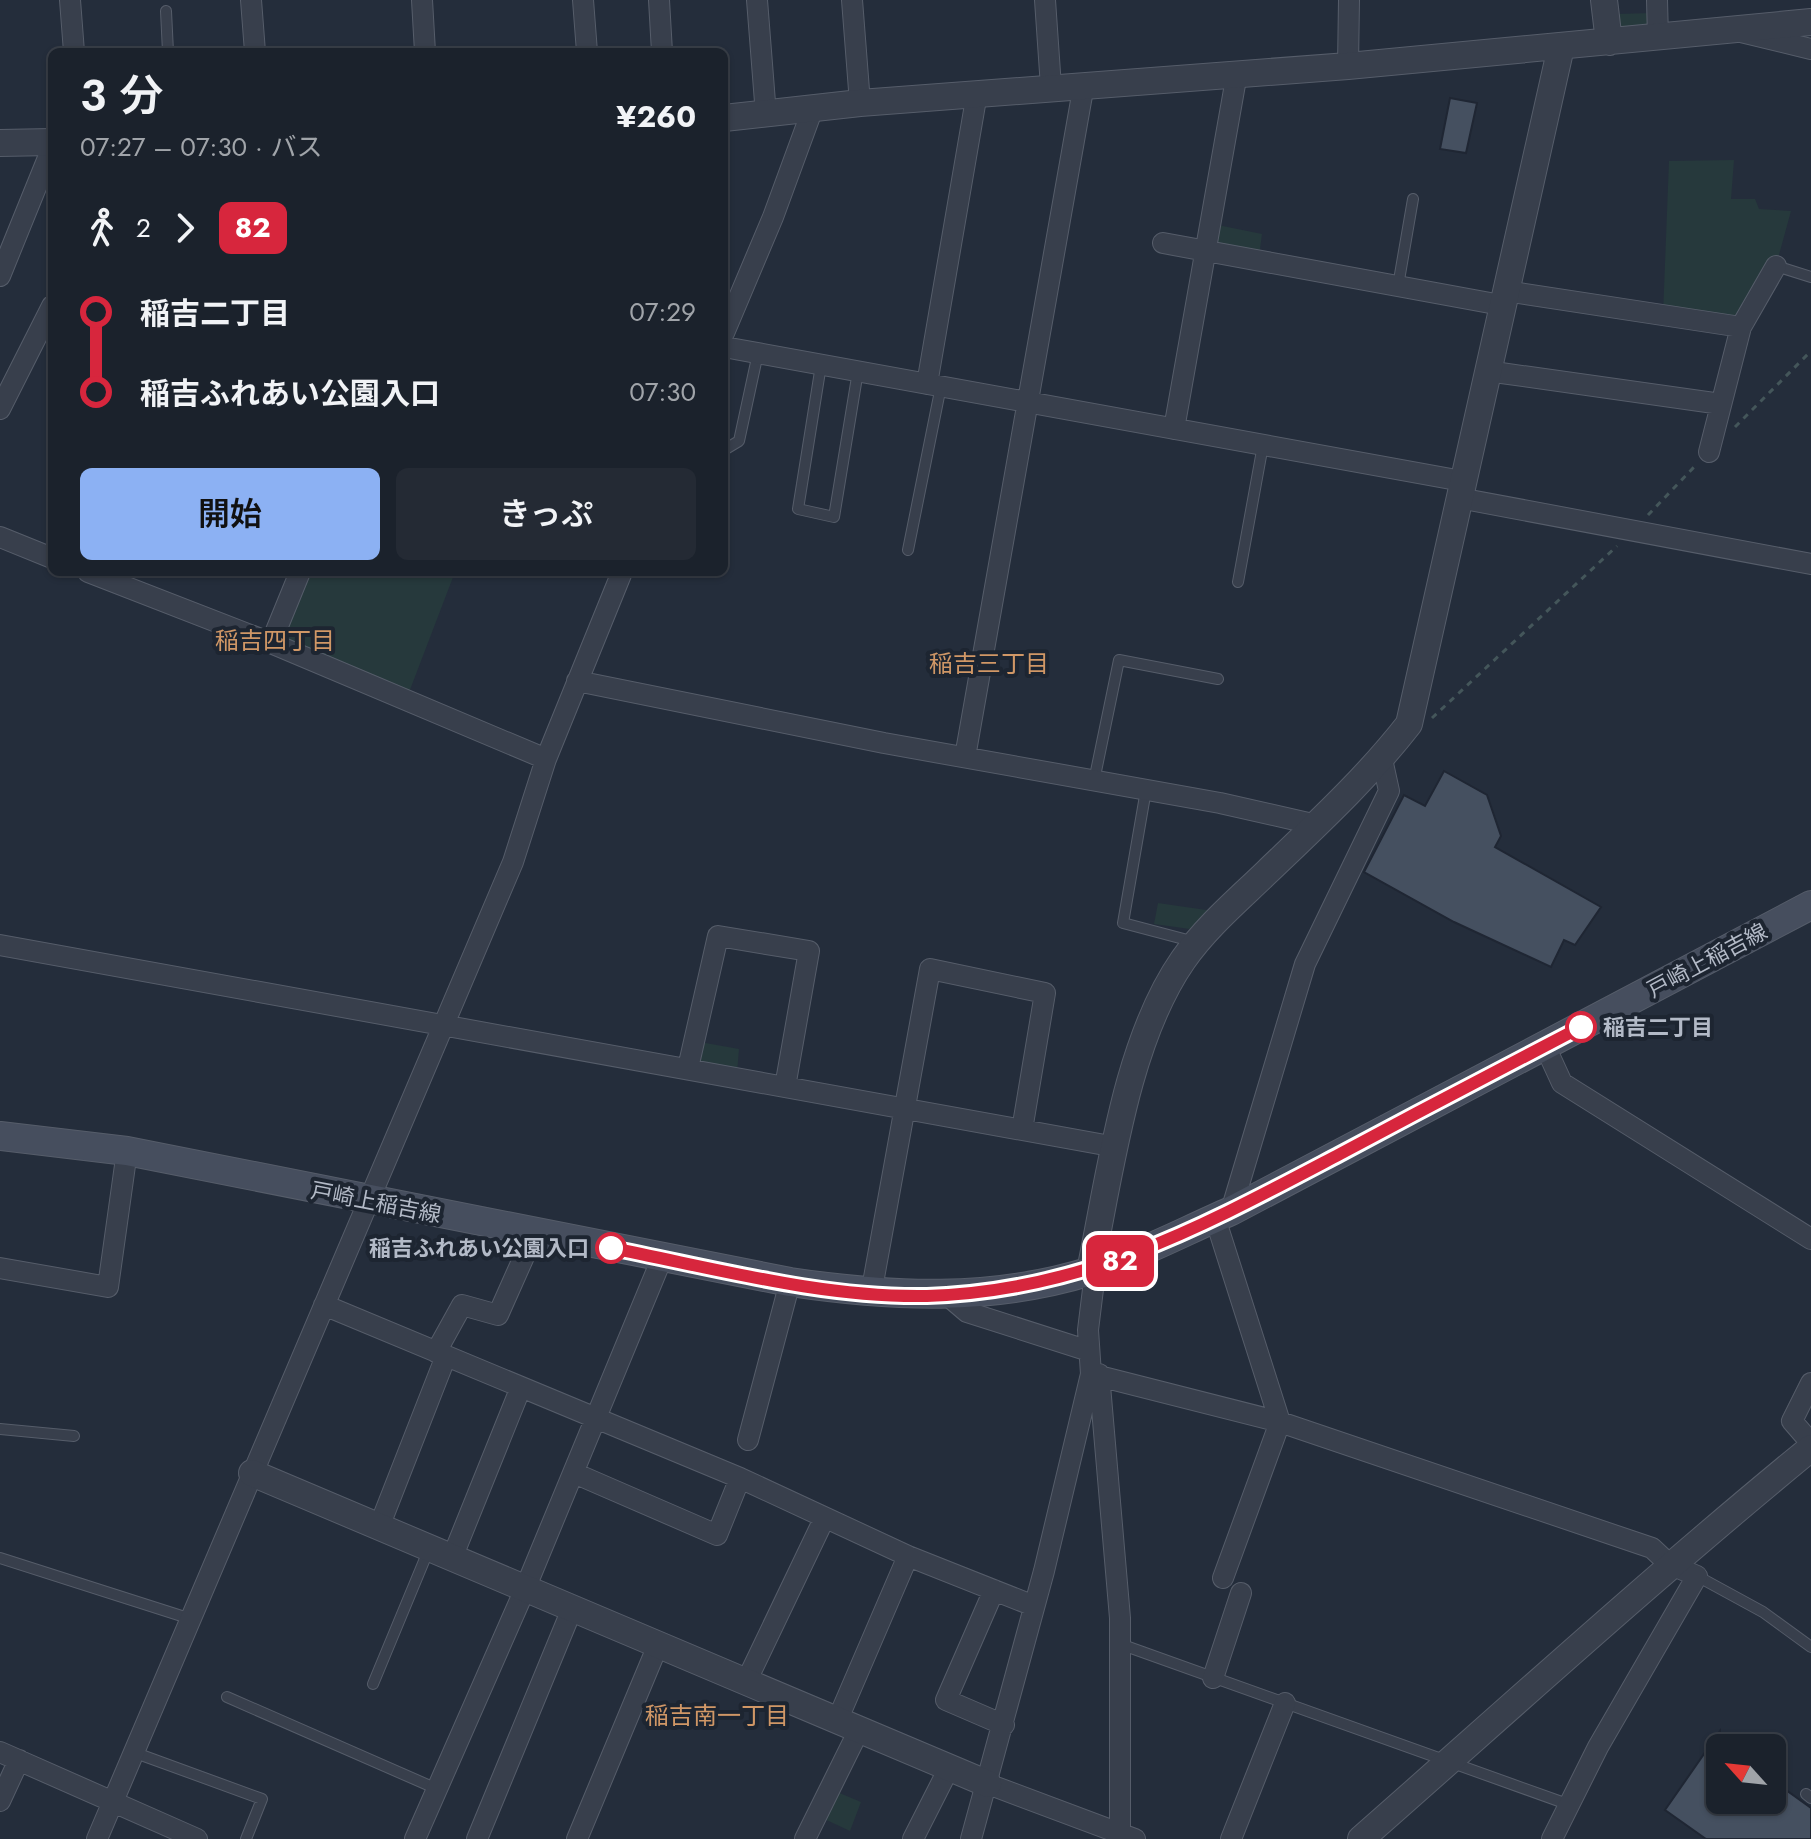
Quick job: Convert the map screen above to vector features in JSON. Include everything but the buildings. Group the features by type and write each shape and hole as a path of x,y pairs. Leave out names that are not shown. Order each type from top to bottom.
{"main road":[{"name":"戸崎上稲吉線","path":"0,1136 127,1151 534,1234 871,1294 947,1295 1031,1285 1090,1271 1223,1214 1811,905"}],"street":[{"path":"70,0 74,48"},
{"path":"251,0 255,48"},
{"path":"422,0 425,48"},
{"path":"583,0 587,48"},
{"path":"659,0 662,48"},
{"path":"757,0 766,115"},
{"path":"852,0 860,103"},
{"path":"1045,0 1051,87"},
{"path":"1348,66 1349,0"},
{"path":"1604,0 1609,42"},
{"path":"1657,0 1658,38"},
{"path":"728,121 860,103 1348,66 1738,32 1811,22"},
{"path":"1738,32 1811,49"},
{"path":"252,1473 949,1768 1125,1837 1120,1644 1095,1374 1089,1351 1094,1281 1090,1271 1116,1147 1143,1041 1160,998 1197,943 1382,759 1409,724 1561,47"},
{"path":"1174,429 1237,73"},
{"path":"965,757 1084,84"},
{"path":"934,385 977,93"},
{"path":"728,324 773,217 813,108"},
{"path":"0,143 48,142"},
{"path":"0,276 48,158"},
{"path":"1163,243 1398,286 1741,327"},
{"path":"1709,452 1741,327 1776,266"},
{"path":"0,409 8,372 48,312"},
{"path":"728,336 758,353 1263,445 1811,564"},
{"path":"1487,371 1721,404"},
{"path":"0,537 48,556"},
{"path":"98,576 271,643 546,759"},
{"path":"271,643 298,576"},
{"path":"97,1839 111,1799 191,1619 513,862 546,759 620,576"},
{"path":"577,681 1317,825"},
{"path":"1223,1578 1280,1422 1223,1214 1305,964 1389,791 1382,759"},
{"path":"688,1068 718,936 809,951 785,1087"},
{"path":"0,945 1116,1147"},
{"path":"871,1294 930,969 1045,993 1022,1130"},
{"path":"1545,1046 1562,1083 1811,1239"},
{"path":"0,1268 108,1287 127,1151"},
{"path":"379,1527 441,1354 462,1305 498,1315 534,1234"},
{"path":"415,1839 525,1589 662,1258"},
{"path":"748,1440 790,1282"},
{"path":"947,1295 967,1312 1089,1351"},
{"path":"324,1305 740,1478 908,1556 1034,1606"},
{"path":"1095,1374 1280,1422 1652,1548 1669,1564 1697,1576 1598,1747 1552,1839"},
{"path":"971,1839 1004,1725 1095,1374"},
{"path":"1361,1839 1583,1645 1669,1564 1811,1445 1792,1421 1811,1383"},
{"path":"441,1553 521,1387"},
{"path":"574,1473 717,1535 740,1478"},
{"path":"746,1682 824,1519"},
{"path":"805,1839 908,1556"},
{"path":"994,1590 946,1700 1004,1725"},
{"path":"1213,1678 1241,1593"},
{"path":"477,1839 572,1609"},
{"path":"577,1839 658,1645"},
{"path":"1231,1839 1285,1703"},
{"path":"0,1801 9,1756 197,1839"},
{"path":"913,1839 949,1768"}],"lane":[{"path":"166,11 168,48"},
{"path":"1398,286 1413,199"},
{"path":"1776,266 1811,277"},
{"path":"728,448 739,441 758,353"},
{"path":"821,365 798,509 834,517 858,371"},
{"path":"908,550 934,385"},
{"path":"1238,582 1263,445"},
{"path":"1094,781 1119,660 1218,679"},
{"path":"1146,790 1123,923 1197,943"},
{"path":"0,1429 74,1436"},
{"path":"373,1684 441,1553"},
{"path":"0,1558 191,1619"},
{"path":"1697,1576 1763,1612 1811,1647"},
{"path":"1120,1644 1570,1806"},
{"path":"227,1697 437,1789"},
{"path":"133,1752 262,1799 246,1839"}],"path":[{"path":"1409,724 1433,718 1635,528 1811,351"}],"shaded area":[{"path":"1653,13 1655,34 1614,36 1616,14"},
{"path":"1734,160 1731,199 1755,199 1759,209 1791,211 1776,266 1741,327 1663,315 1669,161"},
{"path":"1213,224 1262,234 1259,257 1209,247"},
{"path":"306,576 453,576 408,695 280,639"},
{"path":"1158,903 1220,912 1204,931 1154,924"},
{"path":"700,1042 739,1049 737,1073 697,1065"},
{"path":"830,1789 861,1802 850,1831 818,1816"}],"bus line":[{"name":"82","path":"611,1248 871,1294 947,1295 1031,1285 1090,1271 1133,1256 1231,1211 1581,1027"}],"place":[{"name":"稲吉二丁目","path":"1581,1027"},
{"name":"稲吉ふれあい公園入口","path":"611,1248"}],"district":[{"name":"稲吉四丁目","path":"275,640"},
{"name":"稲吉三丁目","path":"989,663"},
{"name":"稲吉南一丁目","path":"717,1715"}]}
